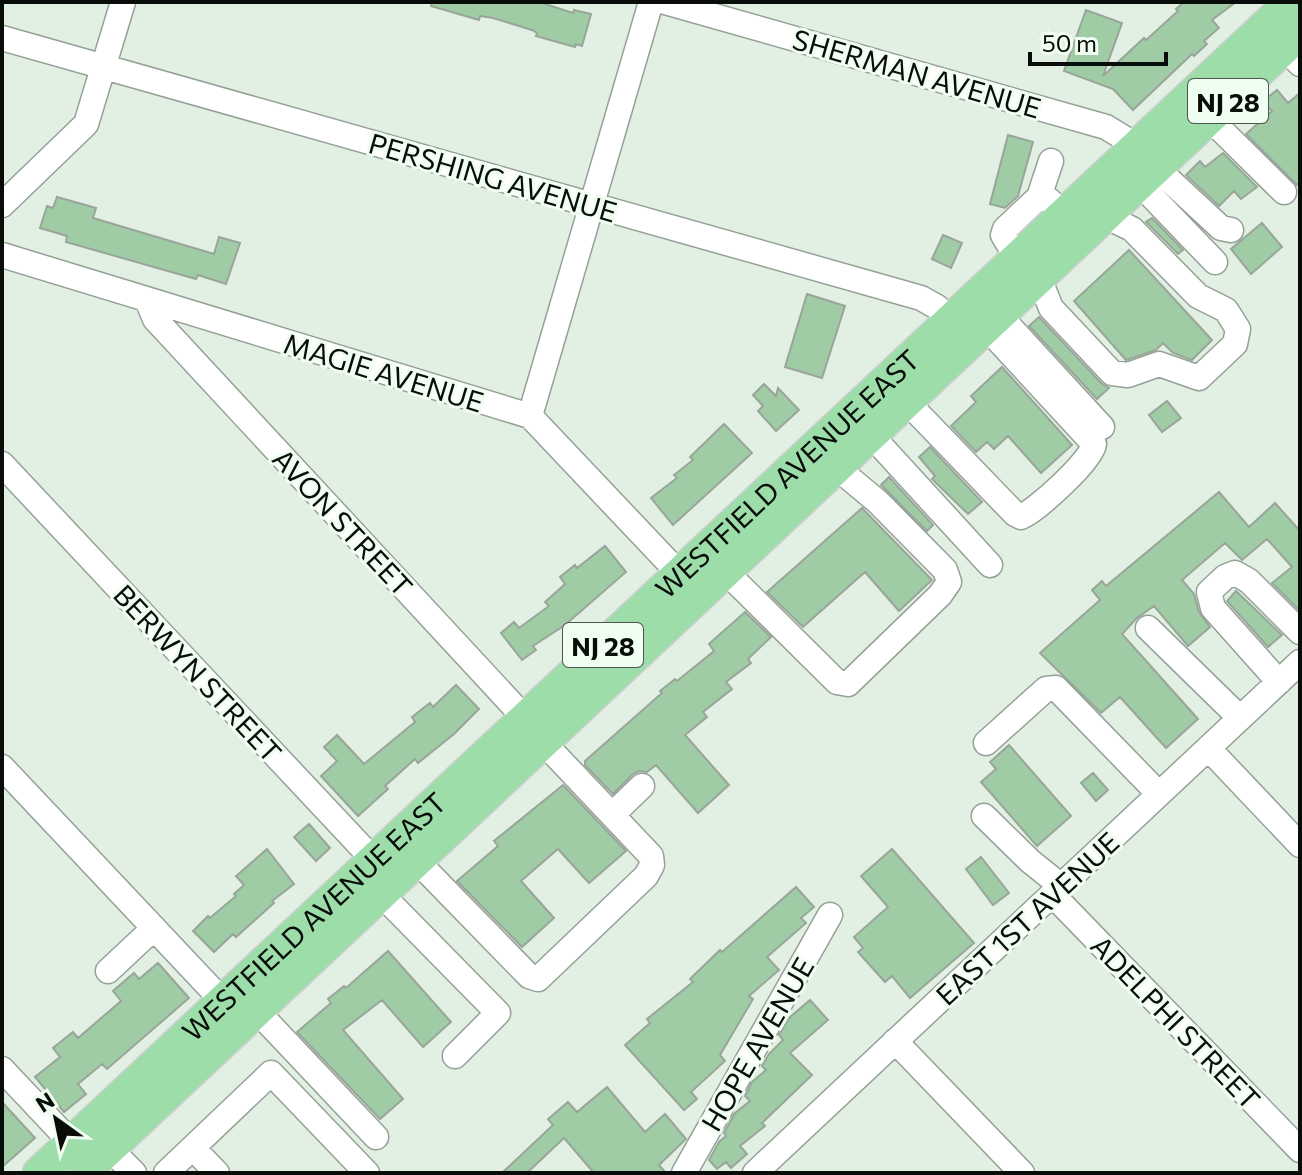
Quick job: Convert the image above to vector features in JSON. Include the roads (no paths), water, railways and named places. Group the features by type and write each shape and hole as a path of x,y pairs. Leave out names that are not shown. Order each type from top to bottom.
{"main road":[{"name":"WESTFIELD AVENUE EAST","path":"690,584 725,571 826,457 871,435 907,402 1028,268 1105,216 1143,167 1291,2"},
{"name":"WESTFIELD AVENUE EAST","path":"391,874 690,584 826,457 977,326 1028,268 1051,206 1143,167 1295,48"},
{"name":"WESTFIELD AVENUE EAST","path":"39,1173 89,1157 240,1011 391,874 538,733"}],"street":[{"path":"2,205 86,124 123,2"},
{"path":"530,416 651,2"},
{"name":"SHERMAN AVENUE","path":"665,2 1106,127 1124,138 1143,167"},
{"name":"PERSHING AVENUE","path":"2,38 921,298 977,326"},
{"path":"1209,118 1284,192"},
{"path":"1051,161 1051,206"},
{"path":"1143,167 1221,228 1231,230"},
{"path":"1143,167 1215,262"},
{"path":"1028,268 1051,308 1112,373 1128,375 1159,364 1199,378 1235,344 1238,329 1226,310 1198,296 1132,229 1105,216"},
{"name":"MAGIE AVENUE","path":"2,255 530,416 690,584"},
{"name":"AVON STREET","path":"147,300 155,319 651,856 650,871 538,979 529,976 449,894 391,874"},
{"path":"907,402 1021,517 1084,463 1094,444 977,326"},
{"path":"977,326 1102,427"},
{"path":"871,435 990,565"},
{"path":"725,571 837,682 848,684 940,595 949,582 945,570 878,502 826,457"},
{"name":"BERWYN STREET","path":"2,464 391,874"},
{"path":"1279,682 1221,616 1209,599 1209,592 1225,577 1235,573 1249,581 1300,632"},
{"path":"1148,628 1240,718"},
{"name":"EAST 1ST AVENUE","path":"755,1173 1300,662"},
{"path":"986,743 1046,689 1056,688 1159,794"},
{"path":"1208,748 1300,845"},
{"path":"2,767 154,928 376,1137"},
{"path":"612,815 642,786"},
{"name":"ADELPHI STREET","path":"984,816 1030,861 1300,1150"},
{"path":"391,874 498,1013 455,1056"},
{"name":"HOPE AVENUE","path":"684,1173 830,915"},
{"path":"108,971 154,928"},
{"path":"895,1041 1022,1173"},
{"path":"166,1173 271,1073 367,1173"},
{"path":"6,1081 89,1157 134,1173"},
{"path":"193,1148 217,1173"}]}
